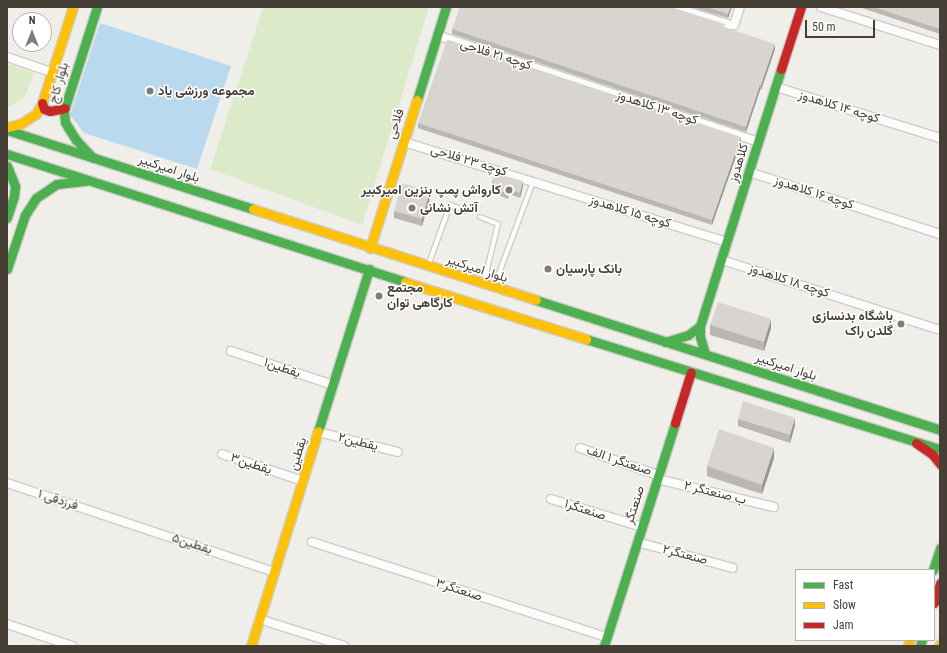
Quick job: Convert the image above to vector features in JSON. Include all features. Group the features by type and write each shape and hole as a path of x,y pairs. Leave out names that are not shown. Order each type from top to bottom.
{"main road":[{"name":"بلوار کاج","path":"73,7 74,40 65,108 65,122 76,140 93,158"},
{"name":"بلوار کاج","path":"7,127 28,120 36,114 42,102 51,72 96,7"},
{"name":"فلاحی","path":"370,248 446,7"},
{"name":"کلاهدوز","path":"705,354 700,338 700,326 728,242 801,7"},
{"path":"42,102 44,109 50,111 65,108"},
{"name":"بلوار امیرکبیر","path":"7,130 494,288 705,354 912,440 940,449"},
{"name":"بلوار امیرکبیر","path":"7,154 691,372 918,423 940,430"},
{"path":"7,166 15,186 8,214"},
{"path":"7,269 25,215 36,198 49,188 66,182 90,180"},
{"path":"8,214 13,204 19,202 24,207 25,215"},
{"name":"یقطین","path":"251,646 369,270"},
{"path":"665,342 688,336 700,326"},
{"name":"صنعتگر","path":"605,641 691,372"},
{"path":"918,423 940,424"},
{"path":"912,440 932,454 940,464"},
{"path":"933,569 940,548"},
{"path":"935,600 940,584"}],"street":[{"path":"673,7 734,25 740,7"},
{"path":"821,7 940,45"},
{"name":"کوچه ۲۱ فلاحی","path":"437,36 554,74"},
{"path":"7,57 51,72"},
{"name":"کوچه ۱۳ کلاهدوز","path":"554,74 759,142"},
{"name":"کوچه ۱۴ کلاهدوز","path":"776,87 940,138"},
{"name":"کوچه ۲۳ فلاحی","path":"404,142 533,181"},
{"name":"کوچه ۱۶ کلاهدوز","path":"750,172 940,234"},
{"name":"کوچه ۱۵ کلاهدوز","path":"533,181 728,242"},
{"name":"کوچه ۱۸ کلاهدوز","path":"722,260 940,330"},
{"name":"یقطین۱","path":"231,351 333,385"},
{"name":"یقطین۲","path":"318,432 398,452"},
{"name":"صنعتگر ۱ الف","path":"580,448 658,477"},
{"name":"یقطین۳","path":"222,454 303,481"},
{"name":"۲ ب صنعتگر","path":"658,477 774,507"},
{"name":"فرزدقی ۱","path":"7,483 109,517"},
{"name":"صنعتگر۱","path":"551,499 642,526"},
{"name":"یقطین۵","path":"109,517 274,572"},
{"name":"صنعتگر۳","path":"312,542 605,641"},
{"name":"صنعتگر۲","path":"637,542 733,568"},
{"path":"259,619 344,646"},
{"path":"7,624 70,645"}],"lane":[{"path":"494,288 533,181"},
{"path":"427,266 450,205 467,211"},
{"path":"480,217 498,224 483,284"}],"green space":[{"path":"263,7 429,7 362,225 210,169"},
{"path":"7,64 34,73 25,97 9,107 7,106"}],"water":[{"name":"مجموعه ورزشی یاد","path":"100,23 231,66 197,169 84,133 70,115"}],"building":[{"path":"460,7 671,7 725,24 724,27 775,44 746,127 452,29"},
{"path":"707,7 731,7 728,14"},
{"path":"874,7 940,7 940,29"},
{"path":"447,40 741,137 712,220 418,123"},
{"name":"کارواش پمپ بنزین امیرکبیر","path":"495,173 523,181 520,193 509,189 508,194 501,191 492,180"},
{"name":"آتش نشانی","path":"402,183 430,191 422,219 394,211"},
{"path":"718,302 771,319 764,342 710,325"},
{"path":"743,401 795,418 790,435 738,419"},
{"path":"719,429 774,448 762,485 707,466"}],"traffic: fast":[{"path":"93,158 76,140 69,129 65,122 64,110 97,7"},
{"path":"417,100 446,7"},
{"path":"705,354 700,337 700,326 781,69"},
{"path":"7,130 253,209"},
{"path":"7,154 405,282"},
{"path":"7,166 15,186 14,196 7,218"},
{"path":"7,269 25,215 36,198 57,184 85,181"},
{"path":"318,431 369,269"},
{"path":"536,300 940,430"},
{"path":"665,342 688,335 700,326"},
{"path":"586,339 940,449"},
{"path":"604,646 675,423"},
{"path":"933,569 940,548"},
{"path":"920,646 922,641"}],"traffic: slow":[{"path":"7,127 20,124 36,114 42,103 73,7"},
{"path":"370,248 417,100"},
{"path":"253,209 536,300"},
{"path":"405,282 586,339"},
{"path":"251,646 318,431"},
{"path":"908,646 910,641"}],"traffic: jam":[{"path":"781,69 801,7"},
{"path":"42,103 44,109 50,111 65,108"},
{"path":"675,423 691,372"},
{"path":"916,443 932,454 940,464"},
{"path":"935,600 940,583"}],"place":[{"name":"مجموعه ورزشی یاد","path":"150,91"},
{"name":"کارواش پمپ بنزین امیرکبیر","path":"509,190"},
{"name":"آتش نشانی","path":"412,208"},
{"name":"بانک پارسیان","path":"548,269"},
{"name":"مجتمع کارگاهی توان","path":"379,296"},
{"name":"باشگاه بدنسازی گلدن راک","path":"901,324"}]}
